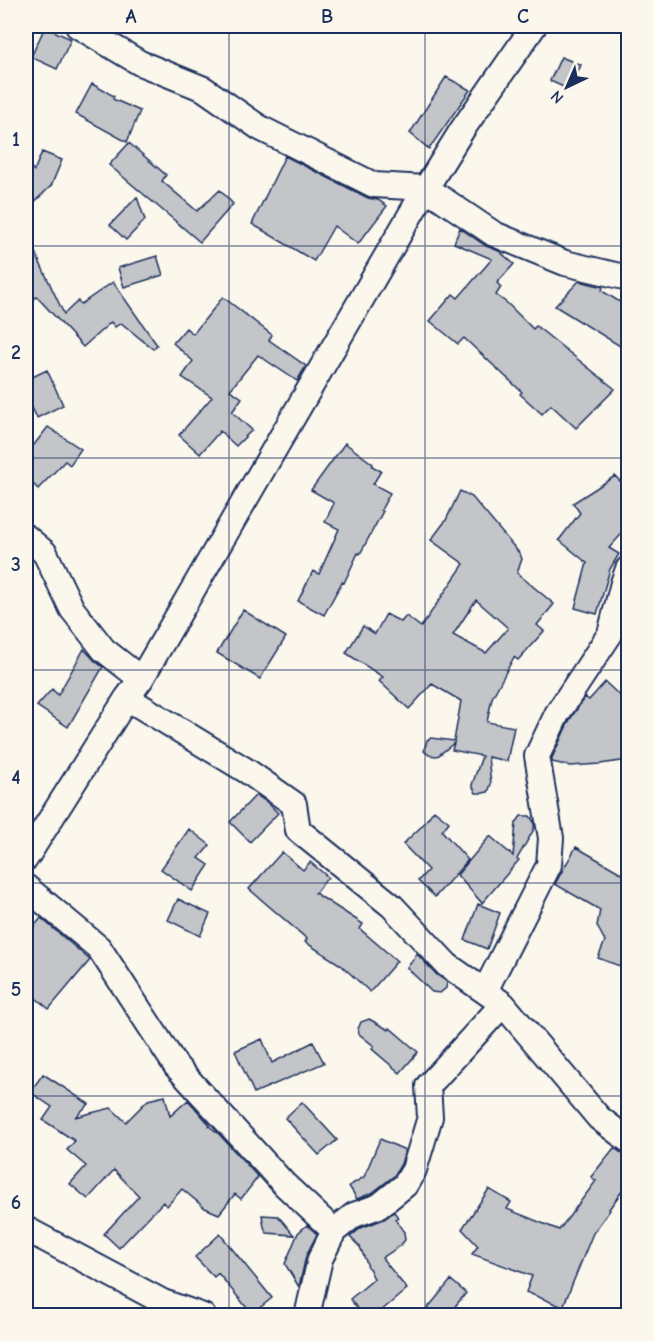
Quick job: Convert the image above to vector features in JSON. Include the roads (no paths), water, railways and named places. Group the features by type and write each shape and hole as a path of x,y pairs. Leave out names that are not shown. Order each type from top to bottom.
{"street":[{"path":"78,26 140,63 204,89 260,128 374,185 426,188 494,234 565,263 628,278"},
{"path":"26,858 134,689 426,188 462,130 534,26"},
{"path":"26,537 45,553 72,609 134,689 294,804 298,830 392,906 447,965 494,998 599,1118 628,1140"},
{"path":"307,1316 320,1259 334,1232 354,1215 379,1206 405,1185 414,1170 430,1117 428,1086 494,998 549,865 551,838 537,756 557,714 610,634 628,569"},
{"path":"26,887 99,948 176,1066 284,1184 334,1232"},
{"path":"26,1229 164,1302 202,1316"}]}
